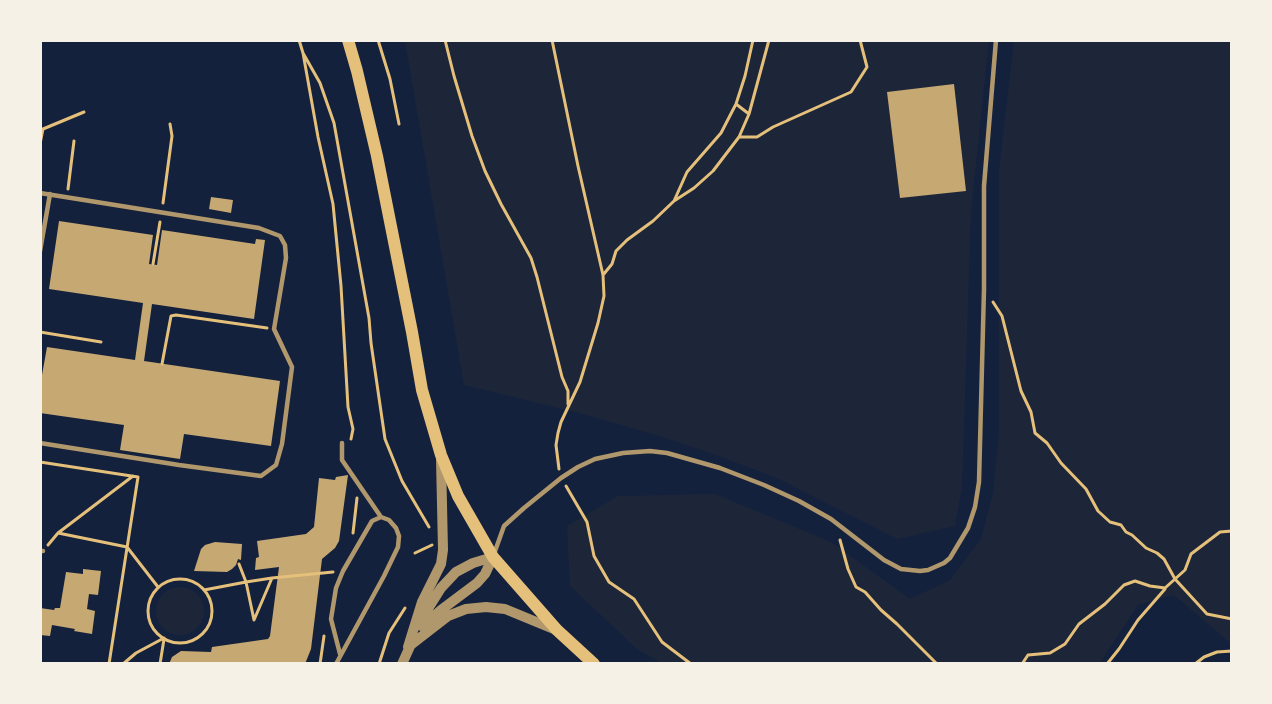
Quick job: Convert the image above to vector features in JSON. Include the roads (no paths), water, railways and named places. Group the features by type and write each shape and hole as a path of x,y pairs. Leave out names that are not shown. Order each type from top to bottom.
{"main road":[{"path":"348,40 377,156 422,390 441,455 458,496 493,557 556,630 594,663"}],"street":[{"path":"402,663 423,603 441,564 443,550 441,455"},
{"path":"408,647 441,588 456,572 473,563 493,557"},
{"path":"420,628 477,583 485,574 493,557"},
{"path":"408,647 448,616 466,609 486,607 505,609 556,630"}],"lane":[{"path":"493,557 504,526 561,478 595,459 637,452 667,453 720,468 764,485 831,519 884,560 901,569 920,572 936,567 950,558 968,528 975,507 979,482 984,186 996,40"},
{"path":"40,193 259,228 280,236 285,245 286,258 274,329 292,368 282,444 276,465 261,476 40,443"},
{"path":"40,251 50,194"},
{"path":"336,663 384,576 398,547 399,536 389,520 381,517 342,460 342,443"},
{"path":"340,654 332,619 336,588 343,571 372,521 381,517"}]}
